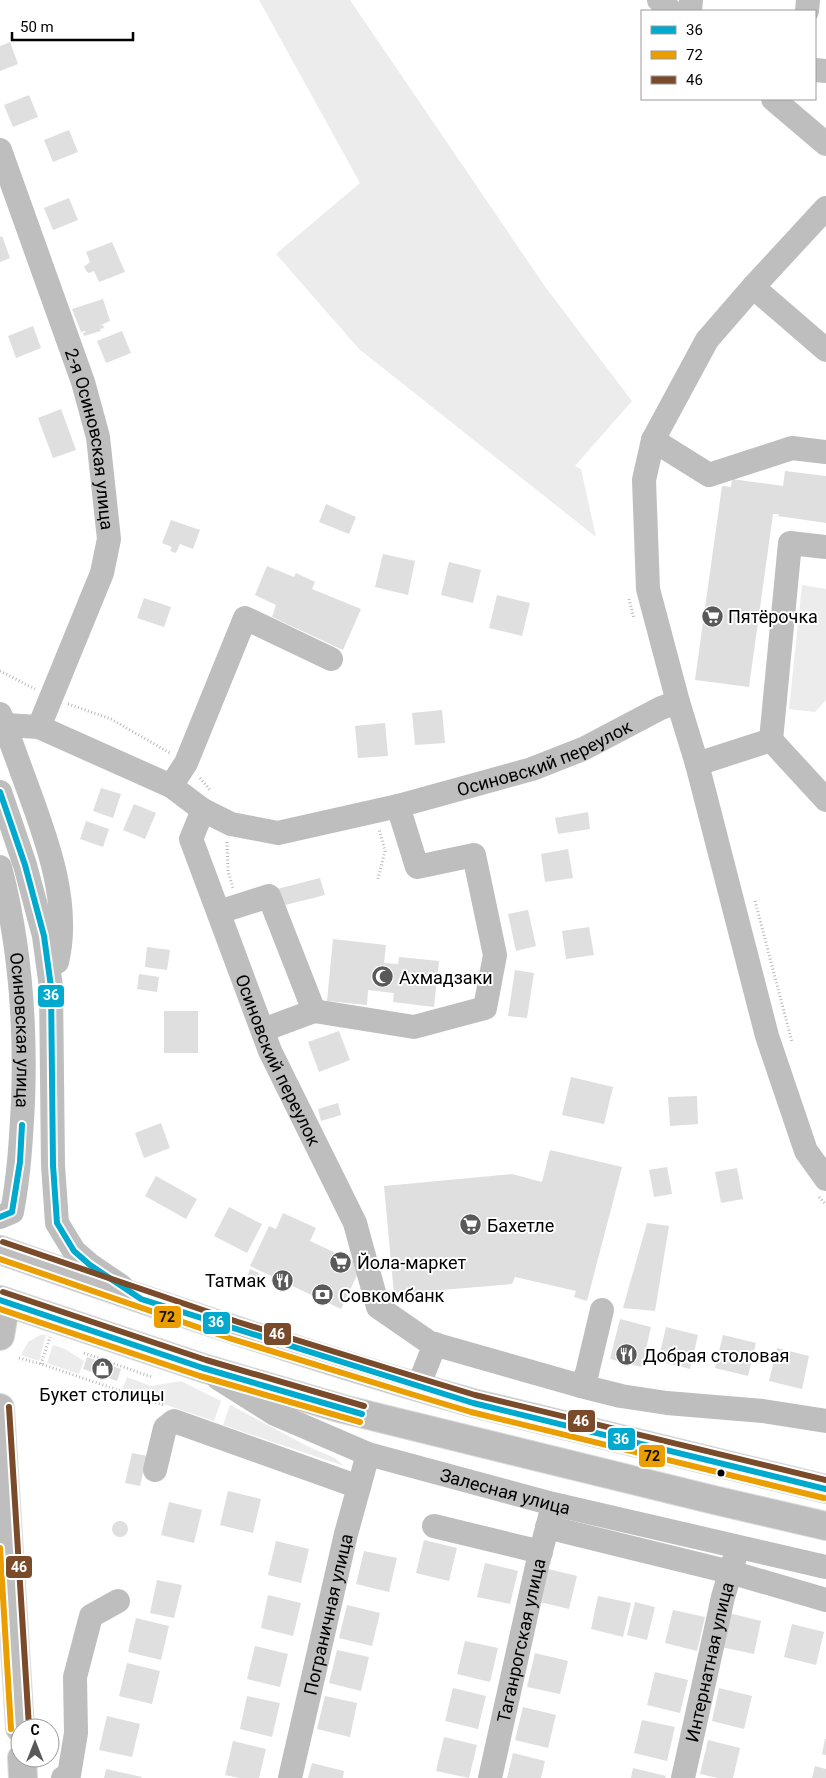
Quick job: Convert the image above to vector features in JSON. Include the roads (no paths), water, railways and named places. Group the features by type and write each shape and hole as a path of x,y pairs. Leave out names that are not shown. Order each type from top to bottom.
{"main road":[{"path":"0,1250 141,1299 418,1387 473,1402 813,1482 826,1489"},
{"path":"0,1336 3,1301"},
{"name":"Залесная улица","path":"3,1301 203,1368 343,1409 826,1526"},
{"path":"0,1408 19,1718"}],"street":[{"path":"659,0 670,10"},
{"path":"784,103 826,144"},
{"name":"2-я Осиновская улица","path":"0,150 86,391 98,437 109,539 102,573 40,727"},
{"path":"826,208 707,340 653,440 644,480 648,589 678,702 697,764 767,1036 806,1152 826,1179"},
{"path":"753,287 826,350"},
{"path":"653,440 709,475 792,448 826,452"},
{"path":"826,547 790,543 772,740 826,800"},
{"path":"171,786 186,762 245,618 331,659"},
{"name":"Осиновский переулок","path":"2,720 40,727 209,803 232,824 278,833 398,806 532,769 583,749 661,708 678,702"},
{"path":"2,720 46,836 57,882 60,922 59,954 52,987"},
{"path":"697,764 772,740"},
{"name":"Осиновская улица","path":"0,792 25,865 40,918 52,987 53,1165 57,1223 74,1251 90,1265 141,1299"},
{"name":"Осиновский переулок","path":"209,803 191,839 228,908 270,1051 355,1223 378,1307 430,1343 435,1344"},
{"path":"263,1030 314,1011 414,1027 485,1008 495,955 474,855 417,867 398,806"},
{"name":"Осиновская улица","path":"0,867 8,898 17,949 22,994 24,1072 17,1188 12,1212 0,1217"},
{"path":"228,908 270,896 314,1011"},
{"path":"581,1386 587,1373 602,1310"},
{"path":"418,1387 435,1344 621,1396 668,1403 763,1411 826,1421"},
{"name":"Залесная улица","path":"203,1368 275,1414 368,1454 553,1504 826,1567"},
{"path":"154,1470 165,1428 174,1422 360,1487"},
{"name":"Пограничная улица","path":"290,1778 346,1534 368,1454"},
{"name":"Таганрогская улица","path":"490,1778 540,1552 553,1504"},
{"path":"434,1526 540,1552"},
{"path":"547,1527 730,1572 826,1600"},
{"name":"Интернатная улица","path":"683,1778 723,1597 737,1548"},
{"path":"64,1778 69,1775 76,1732 75,1677 91,1616 118,1601"}],"place":[{"name":"Пятёрочка","path":"712,616"},
{"name":"Ахмадзаки","path":"383,977"},
{"name":"Бахетле","path":"471,1225"},
{"name":"Йола-маркет","path":"341,1262"},
{"name":"Татмак","path":"282,1280"},
{"name":"Совкомбанк","path":"323,1295"},
{"name":"Добрая столовая","path":"627,1355"},
{"name":"Букет столицы","path":"102,1369"}]}
